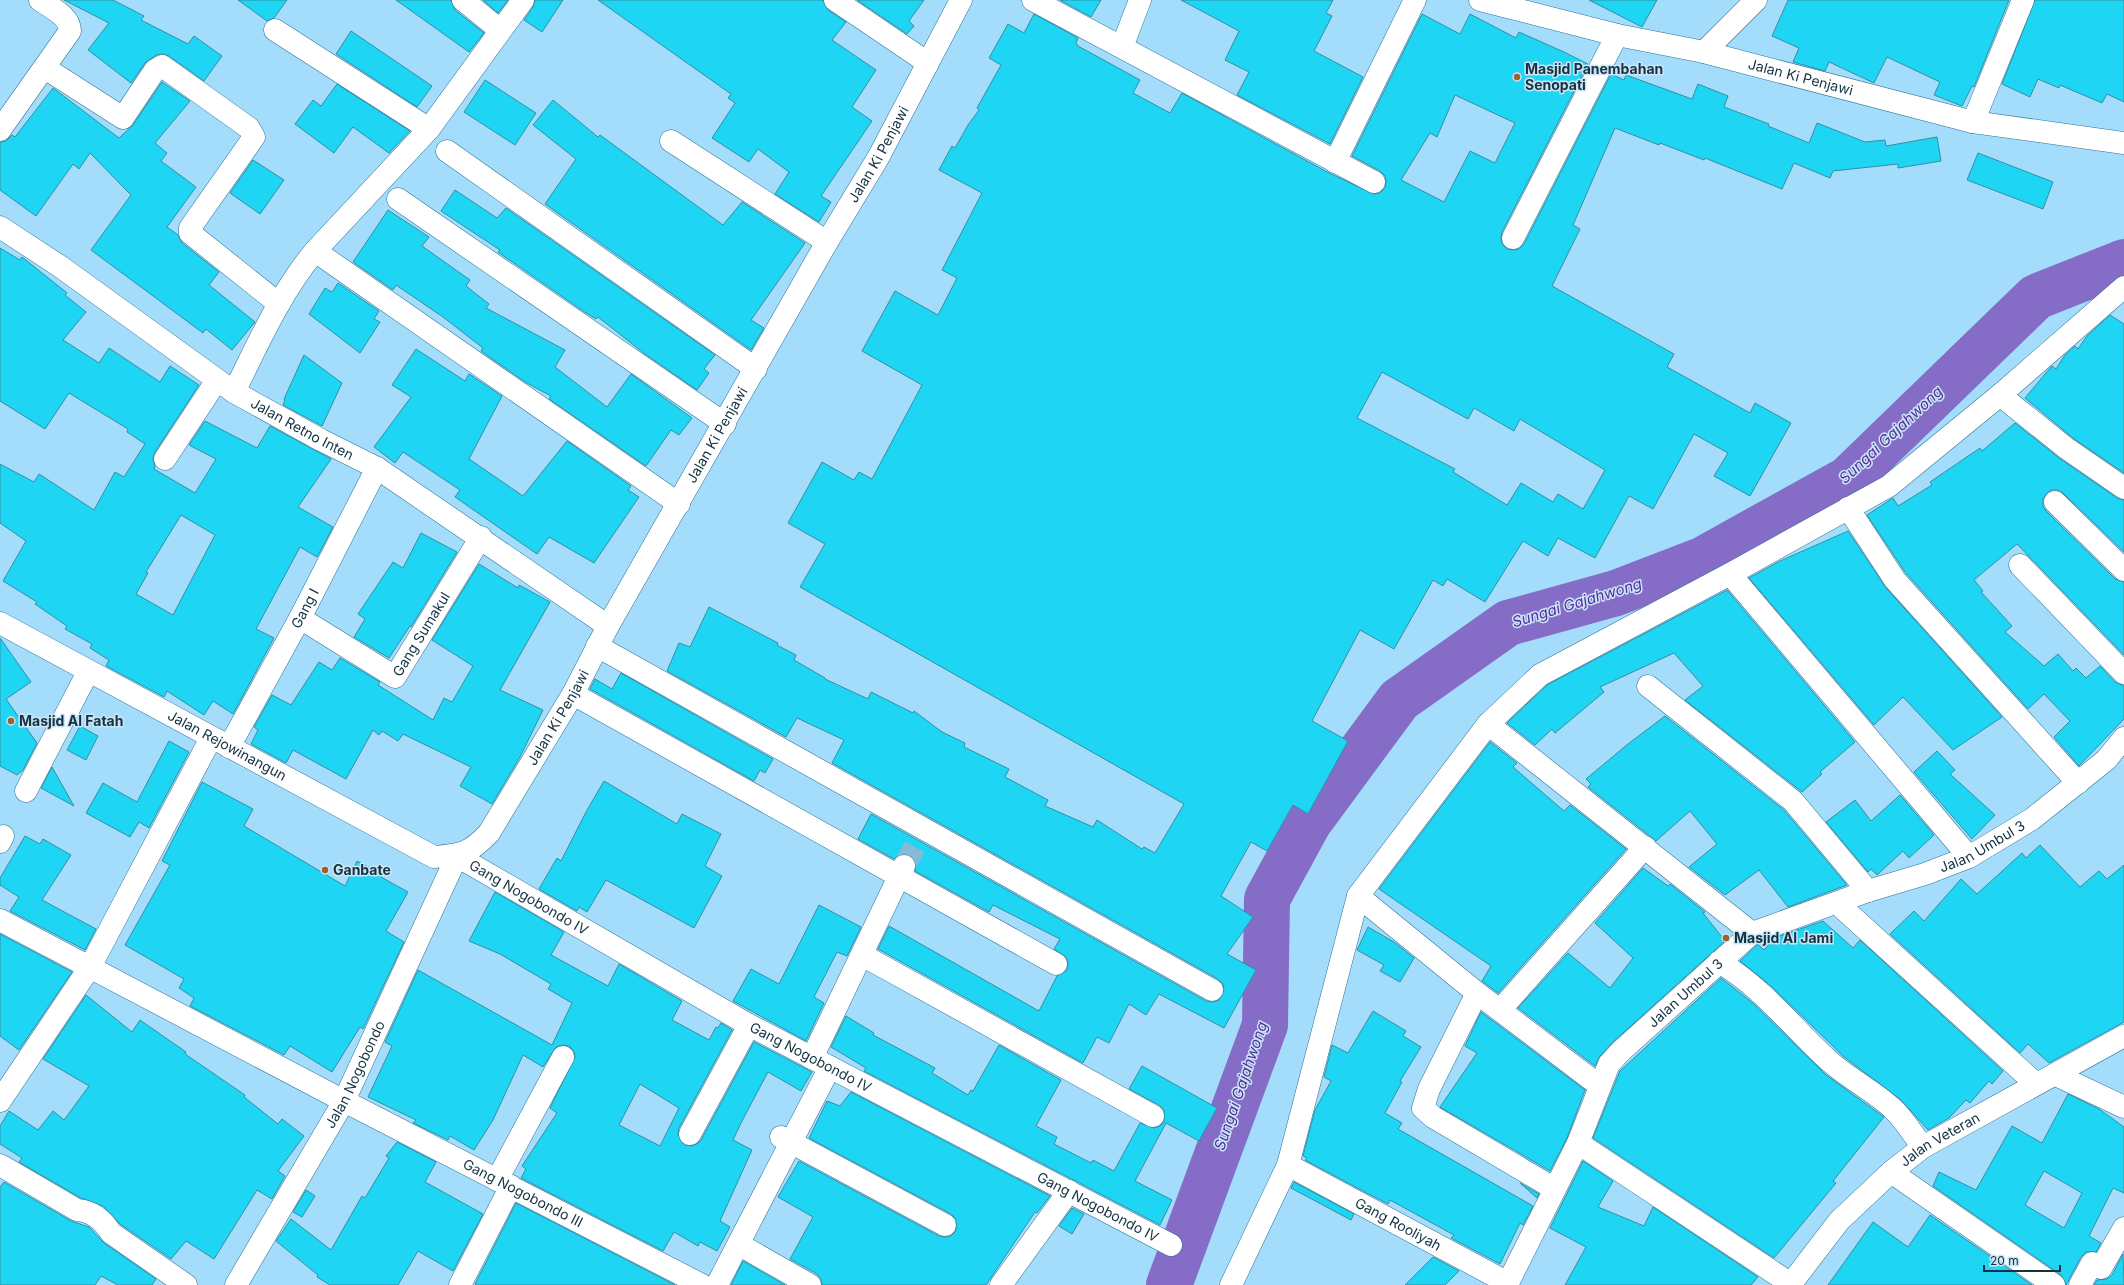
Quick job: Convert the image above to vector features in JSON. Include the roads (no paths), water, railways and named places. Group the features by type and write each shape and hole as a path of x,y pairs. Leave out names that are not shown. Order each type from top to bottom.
{"street":[{"path":"0,130 70,31 70,25 65,18 40,0"},
{"path":"463,0 500,30"},
{"path":"165,459 225,386 295,277 315,251 429,129 523,0"},
{"path":"835,0 928,63"},
{"name":"Jalan Ki Penjawi","path":"457,856 476,847 489,833 572,694 608,626 725,424 827,242 878,158 961,0"},
{"path":"1033,0 1374,182"},
{"path":"1122,47 1140,0"},
{"path":"1335,162 1415,0"},
{"name":"Jalan Ki Penjawi","path":"1480,0 1516,5 1617,35 1704,52 1973,122 2124,143"},
{"path":"1704,52 1756,0"},
{"path":"1973,122 2023,0"},
{"path":"275,30 429,129"},
{"path":"1513,238 1617,35"},
{"path":"45,68 123,118 155,70 162,66 249,128 254,137 190,228 190,233 279,304"},
{"path":"670,141 827,242"},
{"path":"447,151 756,369"},
{"path":"398,198 725,424"},
{"name":"Jalan Retno Inten","path":"0,227 74,277 225,386 321,440 377,468 481,537 608,626"},
{"path":"315,251 679,504"},
{"path":"1231,1285 1288,1165 1358,896 1488,724 1540,675 1730,574 1889,486 2000,395 2124,287"},
{"path":"2000,395 2066,448 2124,488"},
{"name":"Gang I","path":"0,1101 90,967 220,742 300,618 377,468"},
{"path":"2055,502 2124,570"},
{"path":"1848,508 1895,580 2078,783"},
{"name":"Gang Sumakul","path":"300,618 395,677 481,537"},
{"path":"2020,565 2124,673"},
{"path":"1730,574 1969,857"},
{"name":"Jalan Rejowinangun","path":"0,623 88,672 434,857 457,856"},
{"path":"597,646 920,836 1212,990"},
{"path":"26,791 88,672"},
{"path":"1648,686 1792,801 1868,891"},
{"path":"572,694 901,871 1056,964"},
{"path":"1488,724 1752,933"},
{"name":"Jalan Umbul 3","path":"1508,1284 1578,1143 1609,1064 1719,962 1752,933 1868,891 1925,874 1969,857 2032,819 2106,760 2124,738"},
{"path":"1500,1010 1645,847"},
{"name":"Gang Nogobondo IV","path":"457,856 750,1025 1069,1191 1171,1246"},
{"name":"Jalan Nogobondo","path":"236,1285 344,1101 457,856"},
{"path":"717,1285 740,1245 821,1063 862,955 901,871"},
{"path":"1358,896 1477,993 1600,1086"},
{"path":"1837,902 2036,1084"},
{"name":"Gang Nogobondo III","path":"0,920 344,1101 702,1285"},
{"path":"862,955 1153,1116"},
{"path":"1719,962 1745,979 1770,1001 1791,1025 1829,1061 1893,1109 1923,1147"},
{"path":"1477,993 1429,1089 1423,1108 1433,1117 1555,1190"},
{"path":"690,1134 750,1025"},
{"name":"Jalan Veteran","path":"1791,1284 1839,1222 1891,1172 1923,1147 2036,1084 2056,1075 2124,1036"},
{"path":"460,1285 504,1183 563,1057"},
{"path":"2056,1075 2124,1107"},
{"path":"786,1140 944,1225"},
{"path":"1578,1143 1791,1284"},
{"path":"0,1165 77,1210 87,1210 105,1223 111,1232 186,1285"},
{"name":"Gang Rooliyah","path":"1288,1165 1508,1284"},
{"path":"1891,1172 2054,1285"},
{"path":"1001,1285 1069,1191"},
{"path":"2080,1285 2092,1263 2101,1268 2124,1228"},
{"path":"740,1245 810,1285"}],"waterway":[{"name":"Sungai Gajahwong","path":"1169,1285 1265,1025 1267,899 1309,822 1399,700 1508,623 1616,593 1702,560 1848,479 2036,297 2124,262"}],"tunnel":[{"path":"904,866 917,843"}],"place":[{"name":"Masjid Panembahan Senopati","path":"1517,77"},
{"name":"Masjid Al Fatah","path":"11,721"},
{"name":"Ganbate","path":"325,870"},
{"name":"Masjid Al Jami","path":"1726,938"}]}
